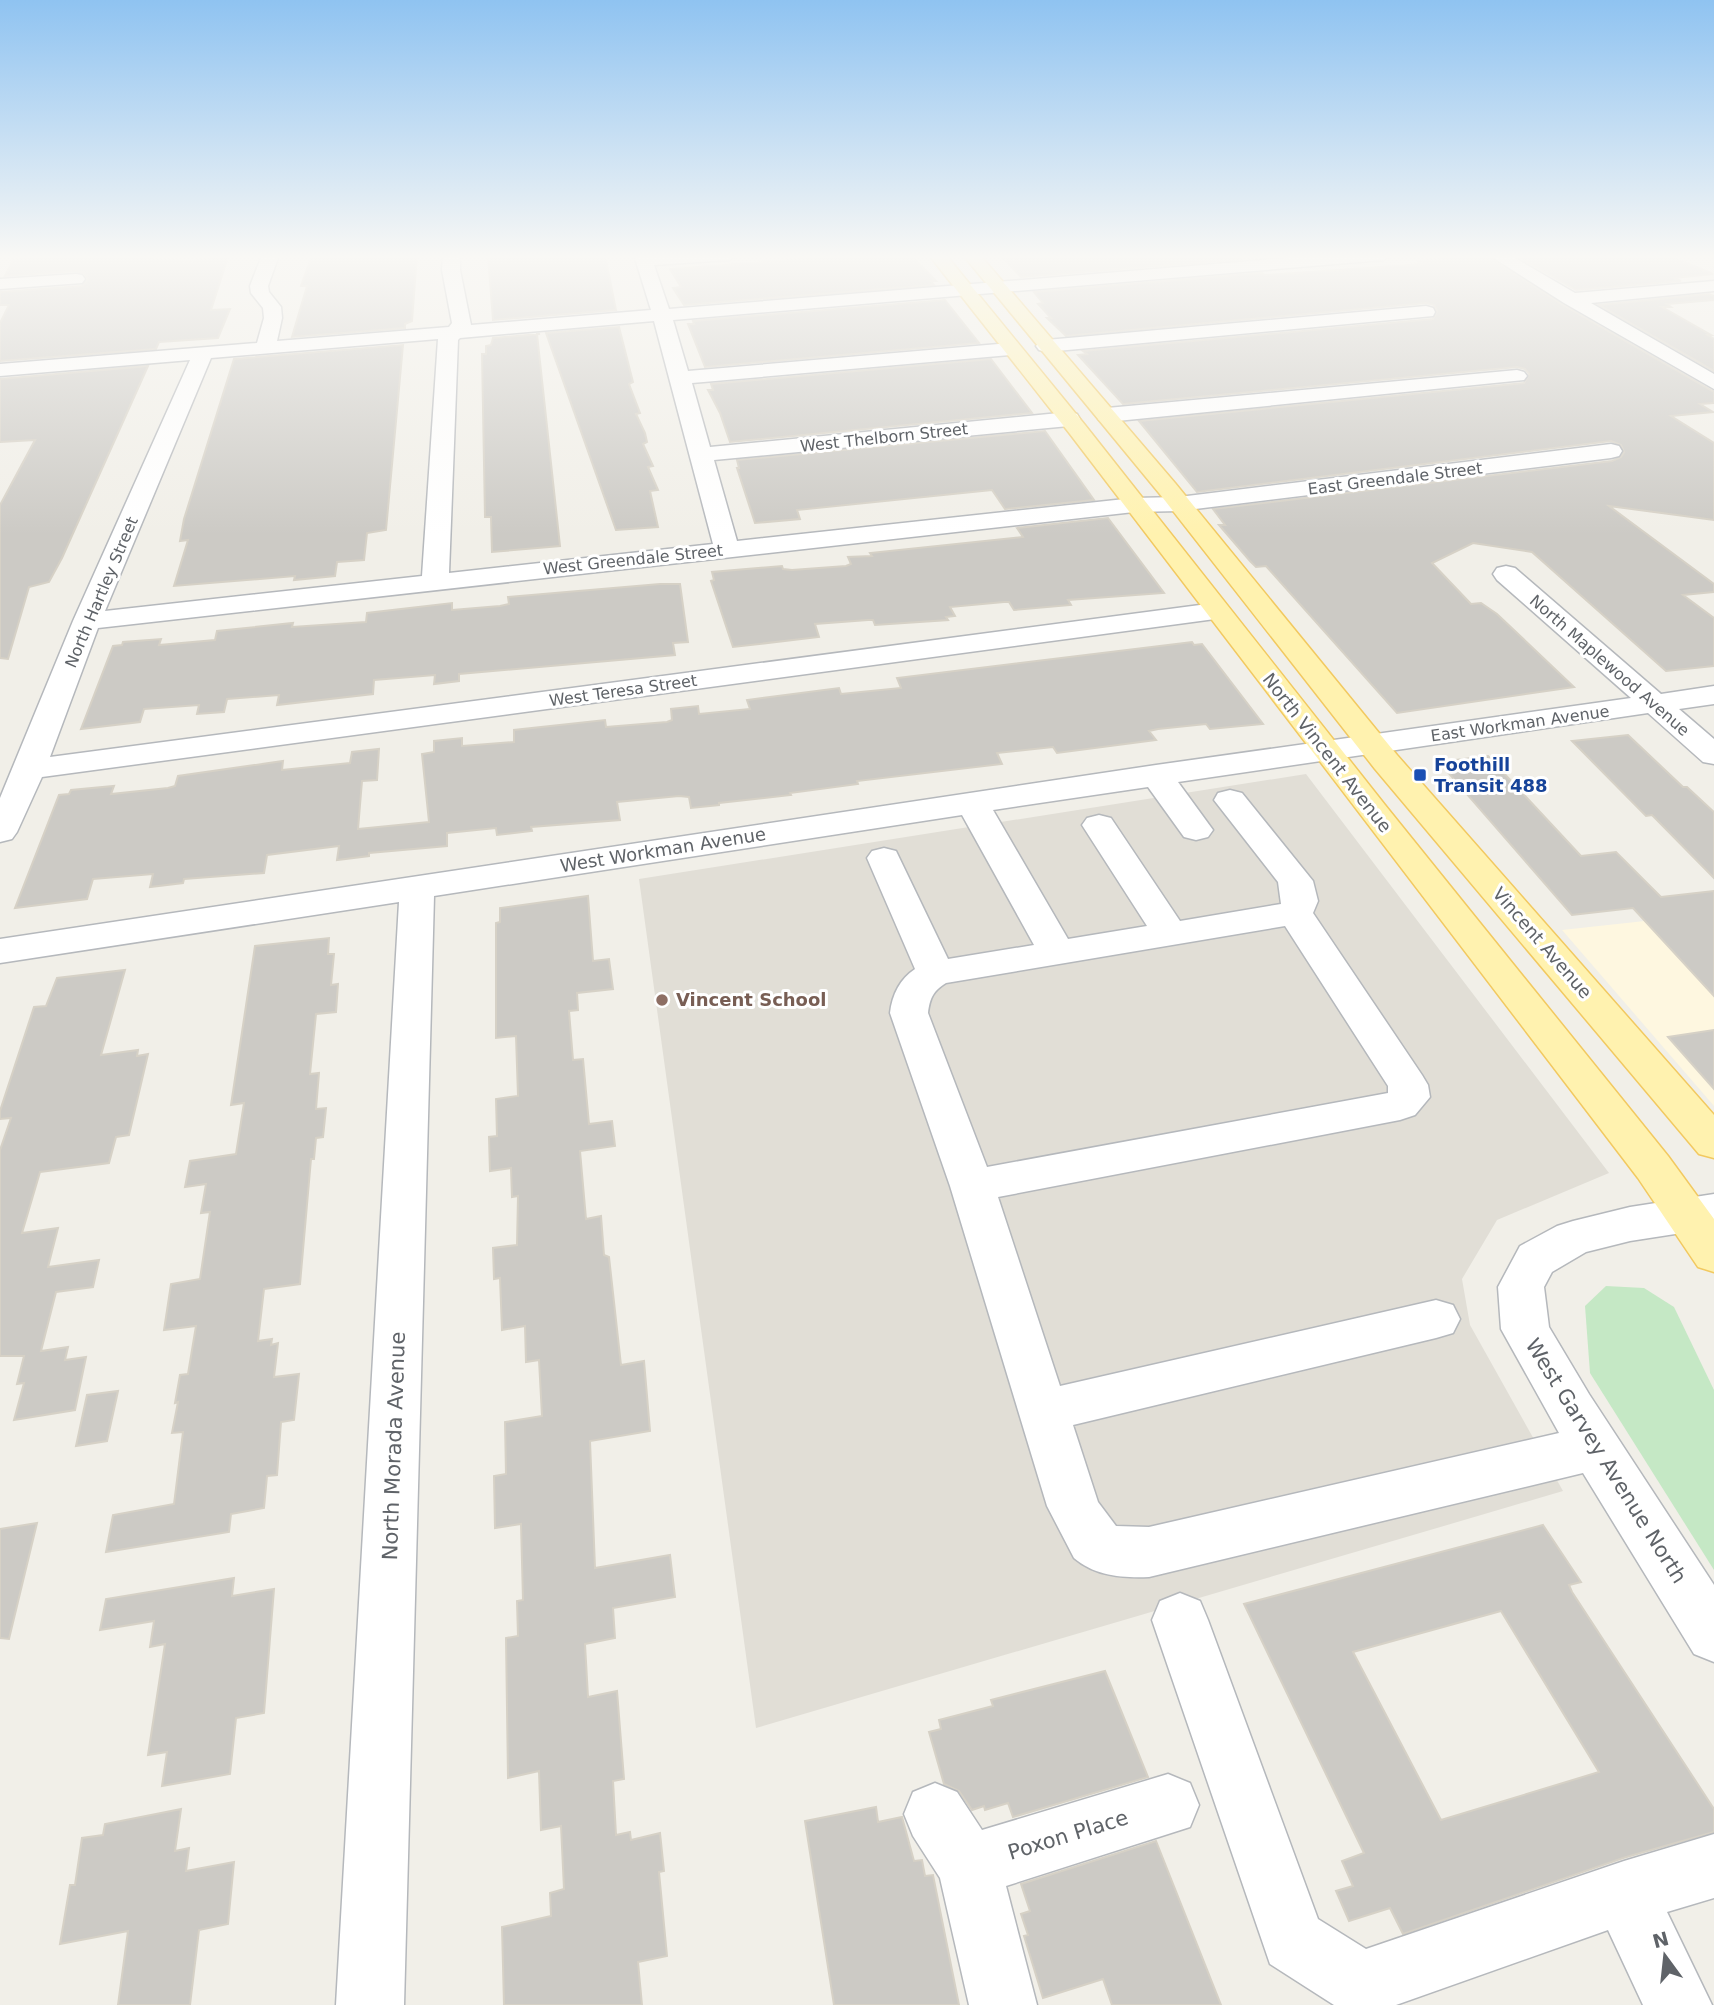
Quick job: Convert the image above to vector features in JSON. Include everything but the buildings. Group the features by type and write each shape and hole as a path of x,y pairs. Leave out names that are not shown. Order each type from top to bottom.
{"main road":[{"name":"North Vincent Avenue","path":"1010,349 1069,419 1215,611 1705,1227"},
{"path":"1048,349 1107,415 1263,605 1371,743"},
{"name":"Vincent Avenue","path":"1371,743 1714,1143"}],"street":[{"path":"0,370 259,349"},
{"path":"435,581 447,349"},
{"path":"672,349 682,378 699,455 727,549"},
{"path":"682,378 1010,349"},
{"path":"1655,349 1714,383"},
{"name":"North Hartley Street","path":"0,832 30,769 87,621 202,353"},
{"path":"1107,415 1517,376"},
{"name":"West Thelborn Street","path":"699,455 1069,419"},
{"name":"East Greendale Street","path":"1179,504 1611,451"},
{"name":"West Greendale Street","path":"87,621 1134,505 1179,504"},
{"name":"North Maplewood Avenue","path":"1506,574 1714,755"},
{"name":"West Teresa Street","path":"30,769 1215,611"},
{"name":"East Workman Avenue","path":"1326,750 1714,695"},
{"name":"West Workman Avenue","path":"0,951 1326,750"},
{"path":"1156,775 1196,830"},
{"path":"1230,800 1295,881 1300,901 1295,913"},
{"path":"972,803 1057,953"},
{"path":"1099,825 1170,934"},
{"path":"884,858 936,973"},
{"name":"North Morada Avenue","path":"370,2005 417,887"},
{"path":"1295,913 936,973 917,983 909,1000 909,1013 972,1186 1073,1506 1088,1538 1114,1553 1149,1552 1596,1447"},
{"path":"972,1186 1400,1105 1409,1097 1408,1085 1295,913"},
{"name":"West Garvey Avenue North","path":"1705,1227 1573,1238 1536,1259 1521,1287 1525,1329 1714,1635"},
{"path":"1044,1411 1436,1319"},
{"path":"1180,1620 1293,1941 1361,1984 1714,1866"},
{"name":"Poxon Place","path":"969,1866 1168,1805"},
{"path":"935,1814 969,1866 1003,2005"},
{"path":"1624,1894 1670,2003"}],"shaded area":[{"path":"1306,774 1609,1173 1497,1220 1462,1279 1470,1325 1563,1491 756,1728 639,879"},
{"path":"1709,914 1714,919 1714,1106 1562,930"}],"green space":[{"path":"1606,1286 1644,1288 1674,1307 1714,1390 1714,1570 1590,1373 1585,1306"}],"place":[{"name":"Foothill Transit 488","path":"1420,775"},
{"name":"Vincent School","path":"662,1000"}]}
